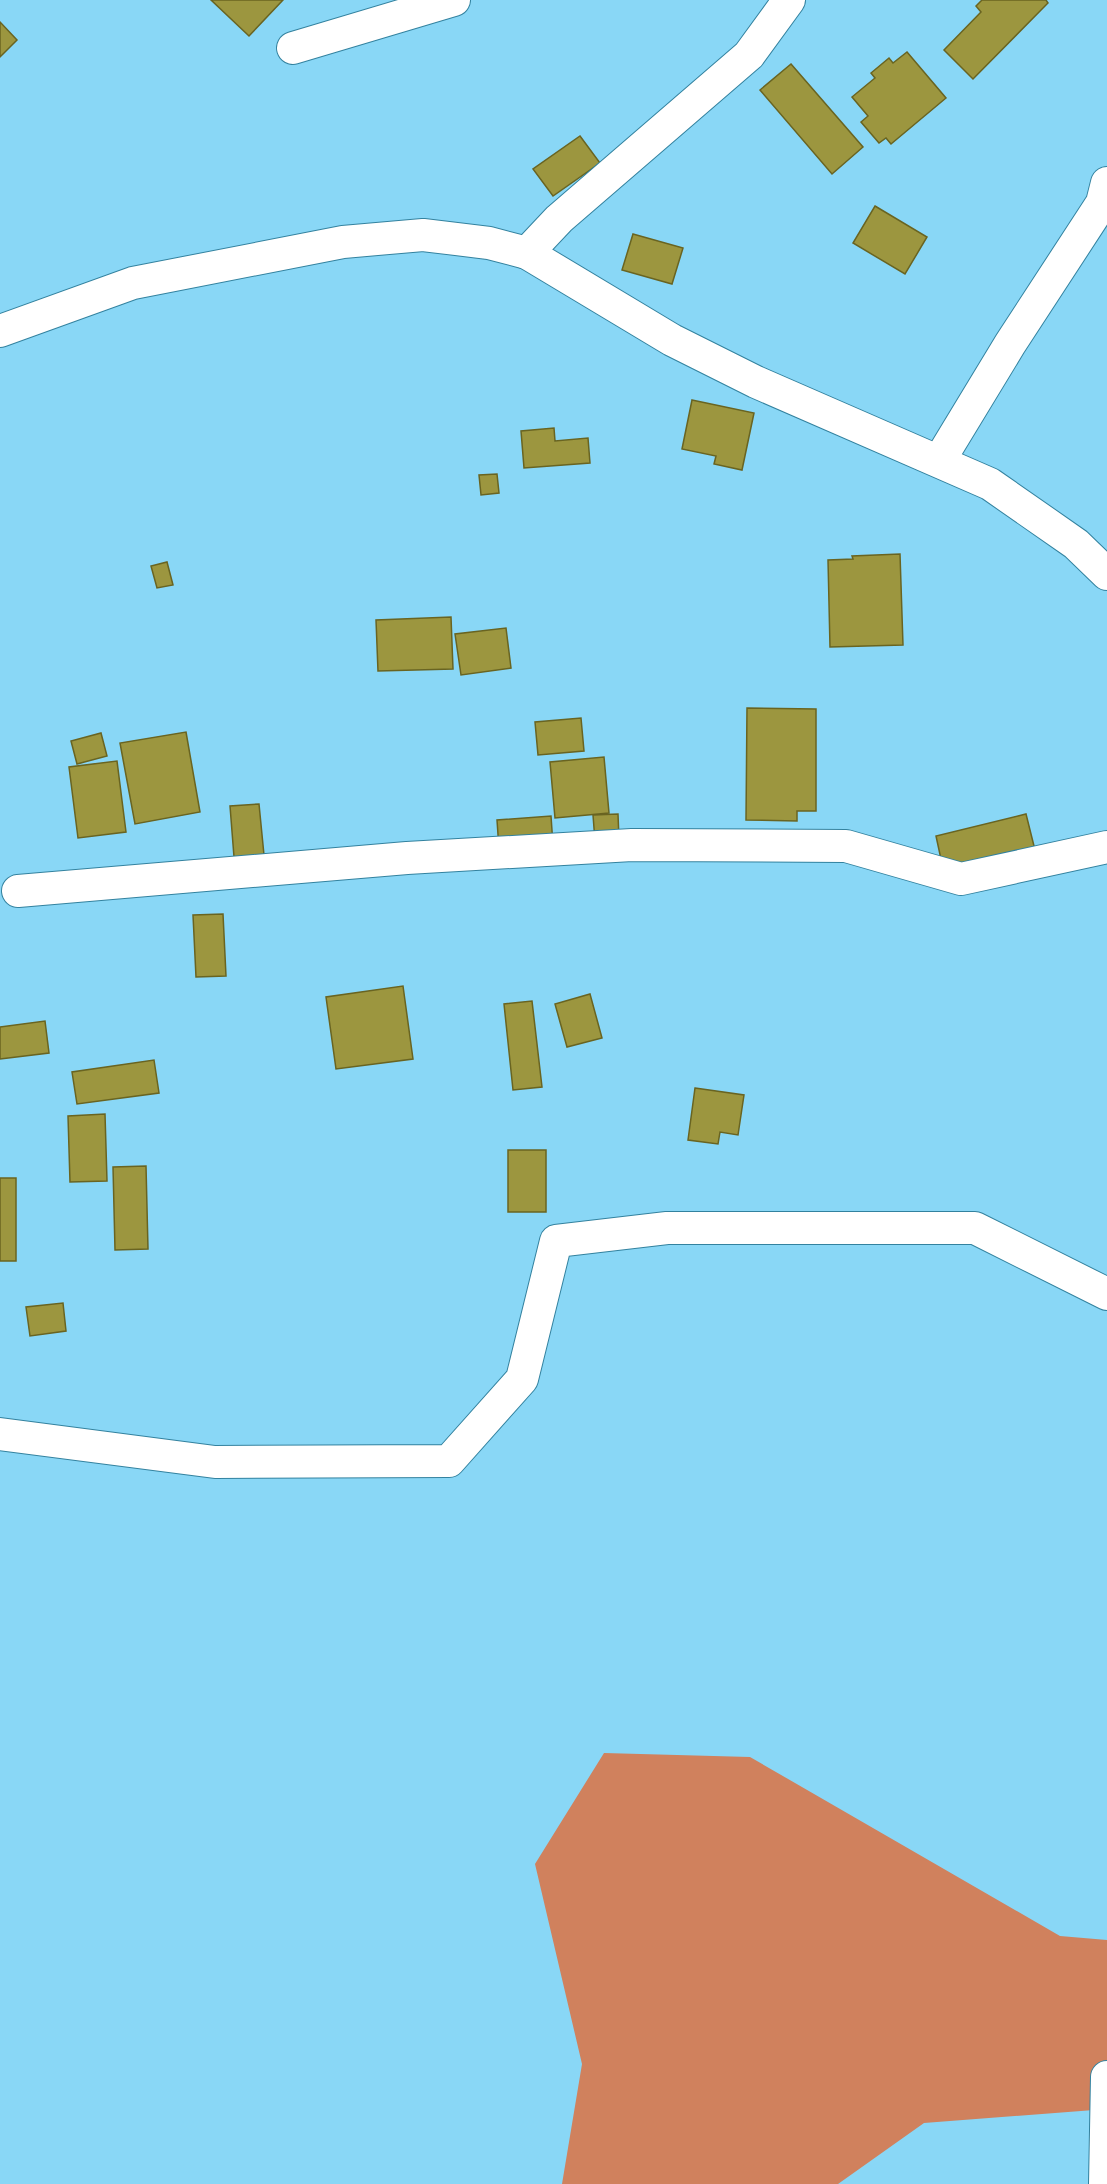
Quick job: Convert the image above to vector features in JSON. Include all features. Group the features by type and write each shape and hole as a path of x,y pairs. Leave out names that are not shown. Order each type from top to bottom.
{"street":[{"path":"292,48 454,0"},
{"path":"527,253 559,219 749,55 789,0"},
{"path":"939,461 1010,344 1102,203 1107,183"},
{"path":"0,331 133,283 343,242 423,235 489,243 527,253 672,340 756,382 990,484 1076,544 1107,574"},
{"path":"18,891 406,858 632,845 846,846 961,879 1107,847"},
{"path":"0,1434 214,1462 449,1461 522,1379 556,1241 667,1228 975,1228 1107,1294"},
{"path":"1106,2184 1107,2077"}],"shaded area":[{"path":"604,1753 750,1757 1060,1936 1107,1940 1107,2109 924,2123 838,2184 562,2184 582,2064 535,1864"}],"building":[{"path":"211,0 283,0 249,36"},
{"path":"982,0 1046,0 1048,3 973,79 944,50 981,12 976,6"},
{"path":"0,22 17,40 0,57"},
{"path":"907,52 946,98 891,144 886,138 879,143 861,122 868,116 852,97 875,78 871,73 889,58 893,63"},
{"path":"791,64 863,147 832,174 760,90"},
{"path":"580,136 600,163 553,196 533,169"},
{"path":"875,206 927,237 905,274 853,243"},
{"path":"633,234 683,248 672,284 622,270"},
{"path":"692,400 754,413 742,470 714,464 716,456 682,449"},
{"path":"554,428 555,441 588,438 590,463 524,468 521,431"},
{"path":"497,474 499,493 481,495 479,475"},
{"path":"900,554 903,645 830,647 828,560 853,559 852,556"},
{"path":"167,562 173,585 157,588 151,566"},
{"path":"451,617 453,669 378,671 376,620"},
{"path":"506,628 511,668 461,675 455,634"},
{"path":"747,708 816,709 816,811 797,811 797,821 746,820"},
{"path":"581,718 584,751 538,755 535,722"},
{"path":"186,732 200,812 135,824 120,743"},
{"path":"101,733 107,756 77,764 71,741"},
{"path":"604,757 609,813 555,818 550,762"},
{"path":"117,761 126,832 78,838 69,767"},
{"path":"259,804 264,855 234,857 230,806"},
{"path":"618,814 619,840 595,841 593,815"},
{"path":"1026,814 1035,850 944,873 936,836"},
{"path":"551,816 553,845 499,849 497,820"},
{"path":"223,914 226,976 196,977 193,915"},
{"path":"403,986 413,1059 336,1069 326,997"},
{"path":"590,994 602,1038 567,1047 555,1004"},
{"path":"532,1001 542,1087 513,1090 504,1004"},
{"path":"45,1021 49,1053 0,1059 0,1027"},
{"path":"154,1060 159,1093 77,1104 72,1072"},
{"path":"695,1088 744,1095 738,1135 720,1132 718,1144 688,1140"},
{"path":"105,1114 107,1181 70,1182 68,1116"},
{"path":"508,1150 546,1150 546,1212 508,1212"},
{"path":"146,1166 148,1249 115,1250 113,1167"},
{"path":"0,1178 16,1178 16,1261 0,1261"},
{"path":"63,1303 66,1331 30,1336 26,1307"}]}
